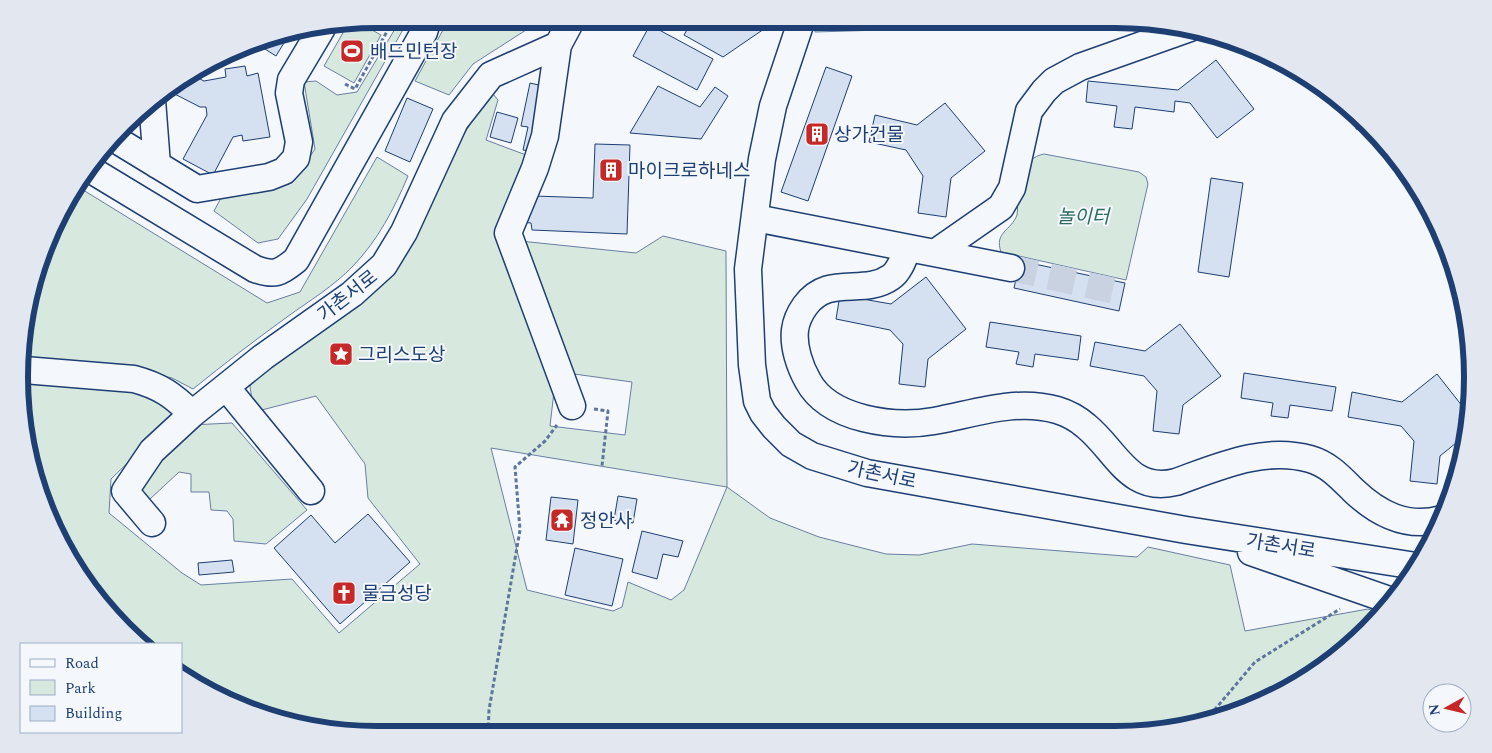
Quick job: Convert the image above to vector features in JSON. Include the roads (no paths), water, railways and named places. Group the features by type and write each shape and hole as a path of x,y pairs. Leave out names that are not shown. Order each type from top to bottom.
{"street":[{"path":"94,172 255,269 276,274 296,260 425,28"},
{"path":"567,28 558,45 545,136 535,168 508,233 572,406"},
{"name":"가촌서로","path":"799,28 773,106 762,159 748,269 752,365 755,389 763,413 791,444 812,456 867,473 1186,530 1409,565"},
{"path":"119,141 197,189 269,177 284,171 296,158 299,142 289,92 291,80 320,32"},
{"path":"936,254 1001,207 1008,198 1012,188 1029,111 1036,100 1054,81 1080,66 1176,33"},
{"name":"가촌서로","path":"152,523 125,491 152,451 192,414 262,357 352,294 384,265 404,232 454,121 491,75 558,45"},
{"path":"153,109 157,165"},
{"path":"754,218 1011,268"},
{"path":"908,248 896,272 891,277 874,284 824,290 810,300 798,319 795,341 803,372 812,388 822,399 836,408 860,417 907,423 933,421 986,409 1041,407 1073,416 1088,427 1125,468 1139,479 1152,484 1176,482 1240,460 1288,455 1324,464 1337,473 1363,499 1391,518 1414,522 1433,521"},
{"path":"28,370 86,374 142,382 165,390 192,414"},
{"path":"226,387 311,491"},
{"path":"1186,530 1385,598"}],"tunnel":[{"path":"1011,268 1115,291"}],"place":[{"name":"배드민턴장","path":"352,51"},
{"name":"상가건물","path":"817,134"},
{"name":"마이크로하네스","path":"611,170"},
{"name":"그리스도상","path":"341,354"},
{"name":"정안사","path":"562,520"},
{"name":"물금성당","path":"344,593"}],"park label":[{"name":"놀이터","path":"1083,216"}]}
